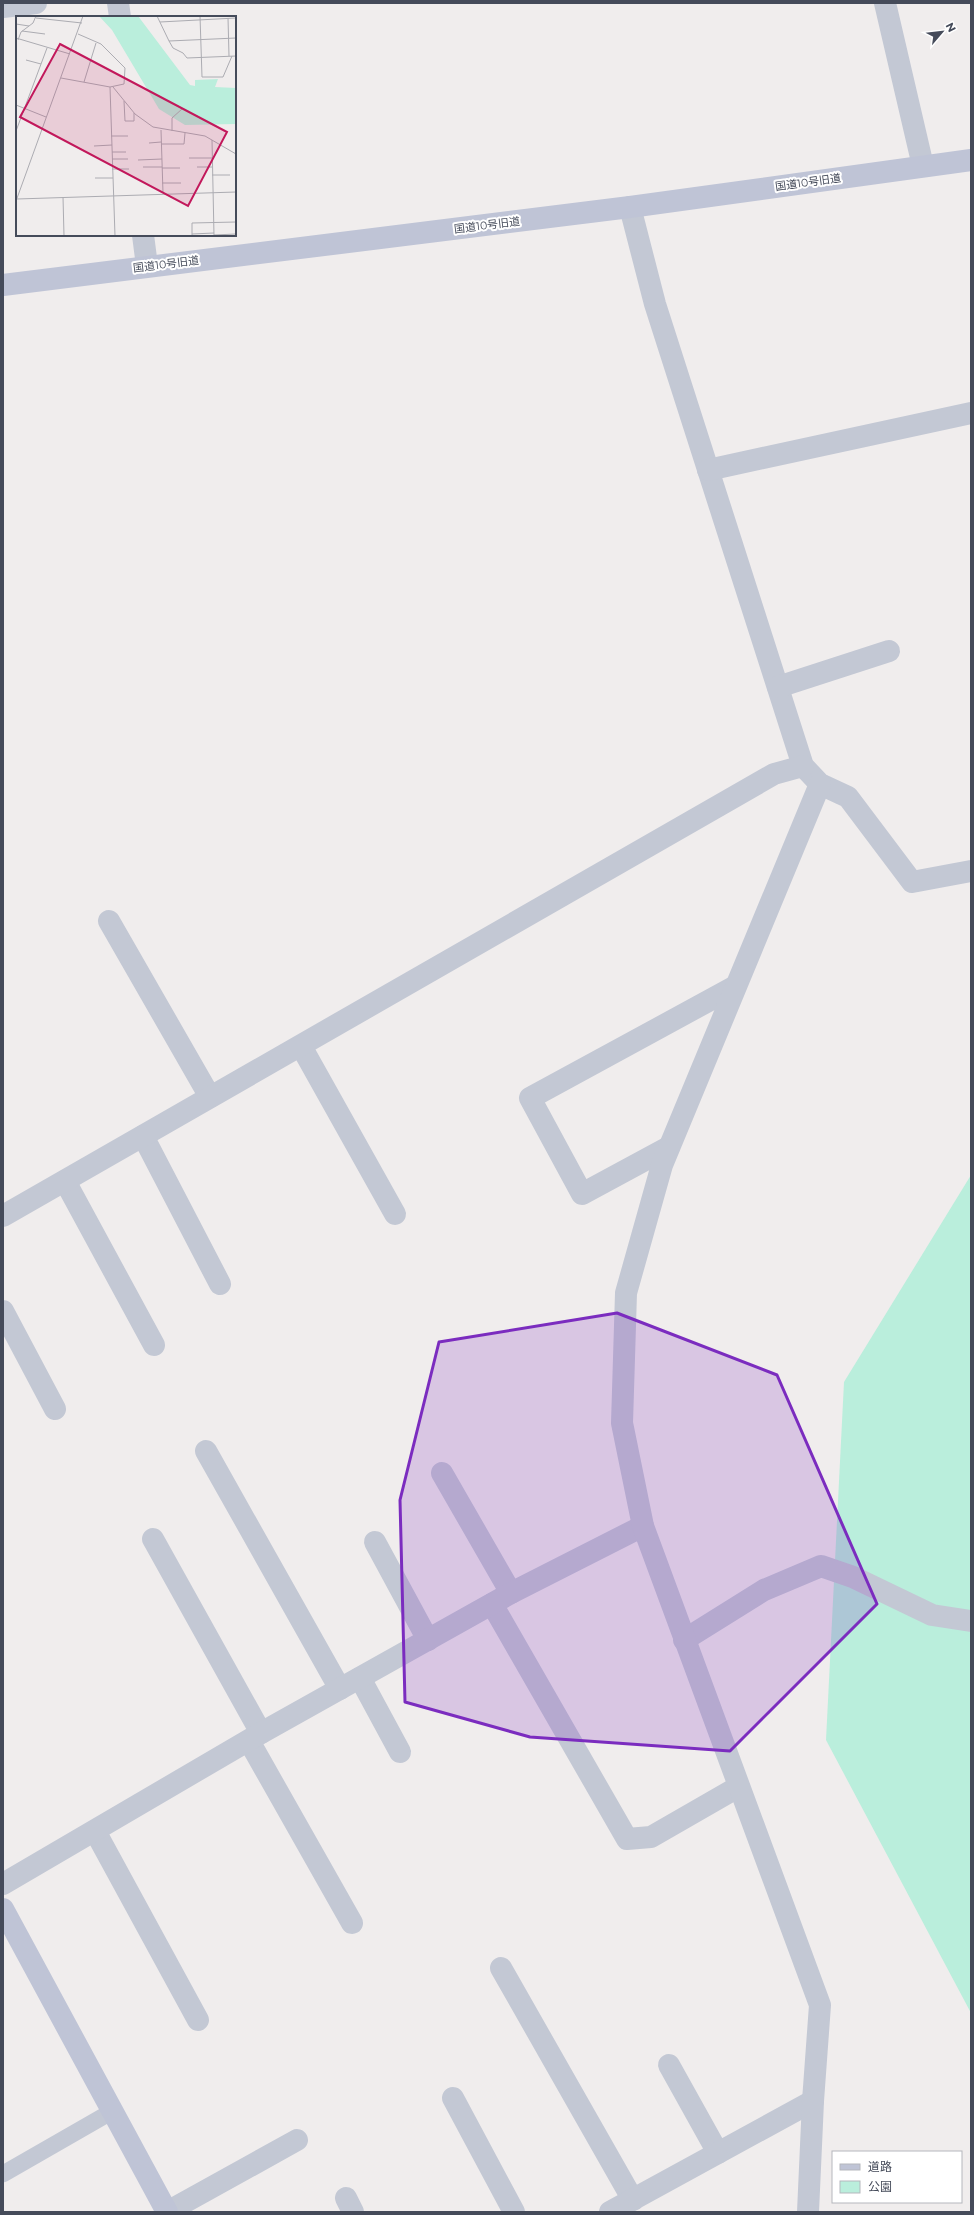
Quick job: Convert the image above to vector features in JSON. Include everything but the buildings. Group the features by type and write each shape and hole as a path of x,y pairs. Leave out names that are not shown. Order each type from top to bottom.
{"street":[{"path":"3,7 36,3"},
{"path":"118,3 120,16"},
{"path":"885,3 923,166"},
{"name":"国道10号旧道","path":"3,285 630,207 971,160"},
{"path":"630,207 655,304 804,766 820,784 848,797 912,882 971,871"},
{"path":"143,236 147,266"},
{"path":"708,470 971,413"},
{"path":"778,687 889,651"},
{"path":"3,1216 774,774 804,766"},
{"path":"808,2212 813,2101 820,2005 738,1787 643,1526 622,1423 626,1292 662,1165 734,987 820,784"},
{"path":"109,920 210,1097"},
{"path":"669,1147 582,1194 530,1098 734,987"},
{"path":"300,1046 395,1214"},
{"path":"142,1136 220,1284"},
{"path":"65,1180 154,1345"},
{"path":"3,1311 55,1408"},
{"path":"206,1451 340,1689"},
{"path":"442,1472 511,1593"},
{"path":"3,1884 255,1737 511,1593 643,1526"},
{"path":"153,1539 352,1923"},
{"path":"375,1542 428,1640"},
{"path":"684,1640 764,1590 821,1566 853,1577 932,1615 971,1622"},
{"path":"492,1604 627,1839 651,1837 738,1787"},
{"path":"360,1678 400,1752"},
{"path":"95,1830 198,2020"},
{"path":"3,1910 111,2112 167,2212 297,2140"},
{"path":"502,1968 633,2200"},
{"path":"669,2065 718,2153"},
{"path":"453,2098 514,2212"},
{"path":"610,2212 813,2101"}],"lane":[{"path":"3,2174 111,2112"}],"highlighted area":[{"path":"617,1313 777,1375 877,1604 730,1751 530,1737 405,1702 400,1500 439,1342"}],"green space":[{"path":"971,1175 971,2013 826,1740 844,1382"}]}
